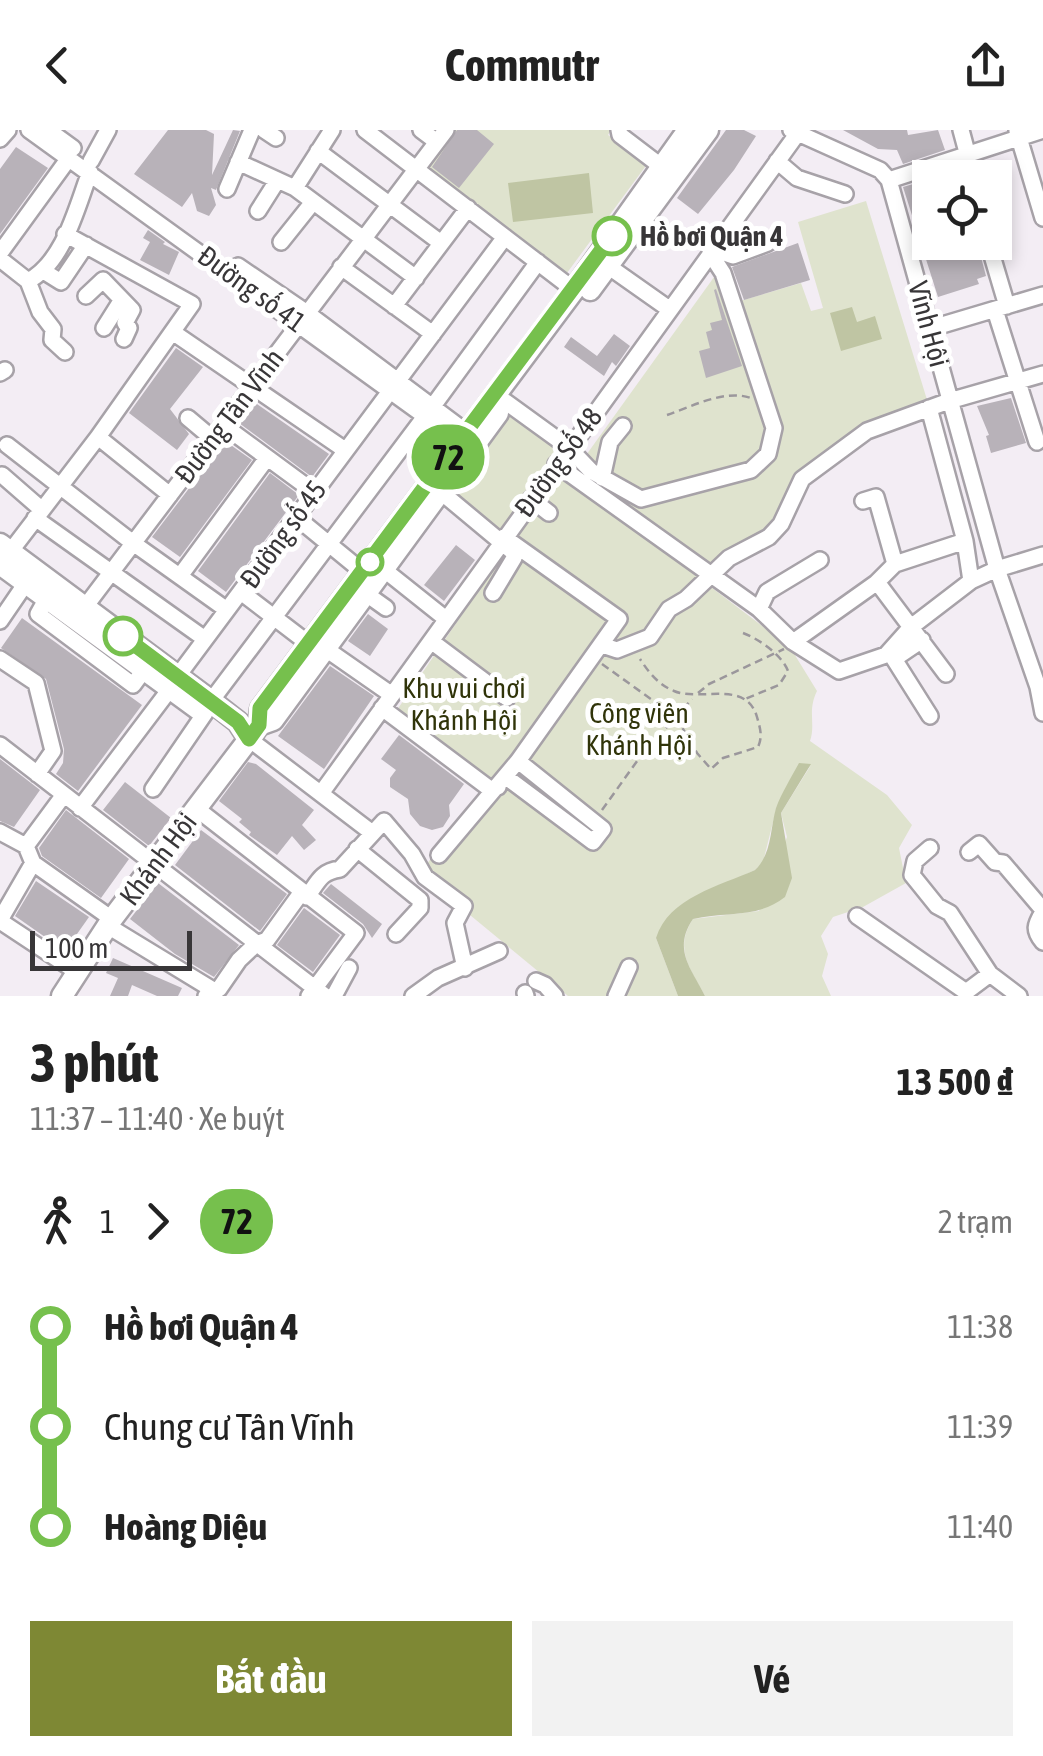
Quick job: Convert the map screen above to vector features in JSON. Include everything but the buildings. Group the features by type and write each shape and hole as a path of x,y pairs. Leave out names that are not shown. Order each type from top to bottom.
{"main road":[{"name":"Khánh Hội","path":"62,996 110,922 197,809 250,732 274,720 318,646 469,441 688,130"},
{"name":"Khánh Hội","path":"370,578 441,492 469,441 506,402 708,130"},
{"path":"3,553 26,583 47,598 91,642 174,683"},
{"path":"3,553 85,607 174,683 250,732"}],"street":[{"path":"0,139 8,130"},
{"name":"Đường số 41","path":"29,130 69,158 90,167"},
{"name":"Đường số 41","path":"48,130 90,167 286,314 302,319 469,441"},
{"path":"28,281 45,272 108,130"},
{"path":"227,189 252,130"},
{"path":"296,188 332,130"},
{"path":"365,130 574,290"},
{"path":"420,130 442,136"},
{"path":"619,130 662,167"},
{"path":"961,130 966,160"},
{"path":"796,131 880,170 889,180 966,157 1018,134 1043,130"},
{"name":"Đường Số 48","path":"322,792 796,131"},
{"path":"1018,134 1043,218"},
{"name":"Đường Tân Vĩnh","path":"85,607 442,136"},
{"path":"318,151 442,243"},
{"path":"66,352 52,340 53,329 40,312 28,281 0,256 69,158"},
{"path":"777,161 797,178 845,194"},
{"path":"238,162 296,188 416,278"},
{"path":"258,211 277,180"},
{"name":"Vĩnh Hội","path":"889,180 997,569 1041,686 1043,713"},
{"path":"281,242 314,202"},
{"path":"394,306 468,208"},
{"path":"3,553 98,437 192,304 65,234"},
{"path":"395,386 505,236"},
{"path":"711,251 733,256 768,242"},
{"path":"45,272 61,282 86,245"},
{"path":"506,402 568,447 602,478 641,499 751,470 768,454 774,428 724,273 711,251"},
{"path":"992,260 1017,383 1036,442"},
{"path":"152,788 274,616 538,262"},
{"path":"104,328 128,266"},
{"path":"608,266 669,309"},
{"path":"341,267 433,334"},
{"path":"86,296 102,280 132,310 125,323 128,328 124,338"},
{"path":"932,328 1043,295"},
{"path":"174,332 346,450"},
{"path":"597,652 617,650 650,637 669,609 686,599 729,558 769,537 781,524 802,479 867,431 949,401 1043,374"},
{"name":"Đường số 45","path":"174,683 395,386"},
{"path":"928,408 965,541 970,582"},
{"path":"188,418 267,458 314,492"},
{"path":"602,478 610,442 624,426"},
{"path":"98,437 170,495"},
{"path":"2,443 133,544 227,610"},
{"path":"180,576 267,458"},
{"path":"556,464 759,609 790,645 840,671 886,655 917,634"},
{"path":"2,475 38,514 205,639"},
{"path":"440,855 502,782 620,619 441,492"},
{"path":"863,501 876,497 896,564"},
{"path":"531,499 548,513"},
{"path":"296,516 370,578 446,619"},
{"path":"493,594 514,558 503,539"},
{"path":"790,645 896,564 965,541"},
{"path":"930,716 894,659 970,582 1043,555"},
{"path":"759,609 767,592 791,574 820,560"},
{"path":"370,578 386,608"},
{"path":"876,582 946,674"},
{"path":"0,621 26,583"},
{"path":"241,592 318,646 490,789 502,782"},
{"path":"431,641 507,698"},
{"path":"0,660 36,683 53,751 37,774"},
{"path":"80,808 174,683"},
{"path":"250,732 371,832"},
{"path":"0,744 316,993 356,932 197,809"},
{"path":"502,782 593,842 603,829 518,761"},
{"path":"26,846 64,796"},
{"path":"0,832 26,846 33,863 210,993 256,944 267,940 325,872 340,869 379,822 388,824 425,877 464,906 456,923 466,968"},
{"path":"969,852 978,844 995,862 1002,863 1043,911 1035,925 1043,942"},
{"path":"930,848 915,861 912,874 937,906 950,913 990,974 1019,996"},
{"path":"357,850 420,900 420,908 396,934"},
{"path":"33,863 0,921 77,972"},
{"path":"857,916 966,992 990,974"},
{"path":"414,996 438,978 498,951"},
{"path":"616,996 629,966"},
{"path":"334,996 350,968"},
{"path":"529,990 545,985 554,996"}],"path":[{"path":"667,415 740,394 767,404"},
{"path":"743,633 786,664 785,678 744,700"},
{"path":"602,810 640,757 708,684 790,645"},
{"path":"597,652 676,718 711,769 733,753 750,752 762,739 755,710 744,700 730,693 695,696 666,688 649,674 640,659"}],"green space":[{"path":"456,130 611,130 608,135 648,163 564,277 427,167"},
{"path":"866,201 928,403 805,467 774,528 708,572 579,465 727,259 740,301 801,283 811,311 823,308 798,222"},
{"path":"504,407 563,448 503,535 445,490"},
{"name":"Công viên Khánh Hội","path":"559,472 790,647 817,691 810,741 887,795 912,825 899,848 906,883 863,907 833,917 821,936 828,954 822,976 831,996 705,996 684,950 693,919 759,911 787,837 781,813 811,765 777,806 763,862 755,870 678,907 656,938 678,996 568,996 419,873 493,785 397,710"}],"shaded area":[{"path":"589,173 593,213 513,222 508,183"},
{"path":"852,307 857,322 875,316 882,339 841,351 830,313"},
{"path":"799,763 811,764 781,813 792,878 785,897 752,912 693,919 684,950 705,996 678,996 656,938 663,924 672,912 697,895 761,864 776,808"}],"bus line":[{"name":"72","path":"123,636 238,722 249,739 259,725 260,708 612,236"}],"place":[{"name":"Hồ bơi Quận 4","path":"612,236"}],"park label":[{"name":"Khu vui chơi Khánh Hội","path":"464,704"}]}
